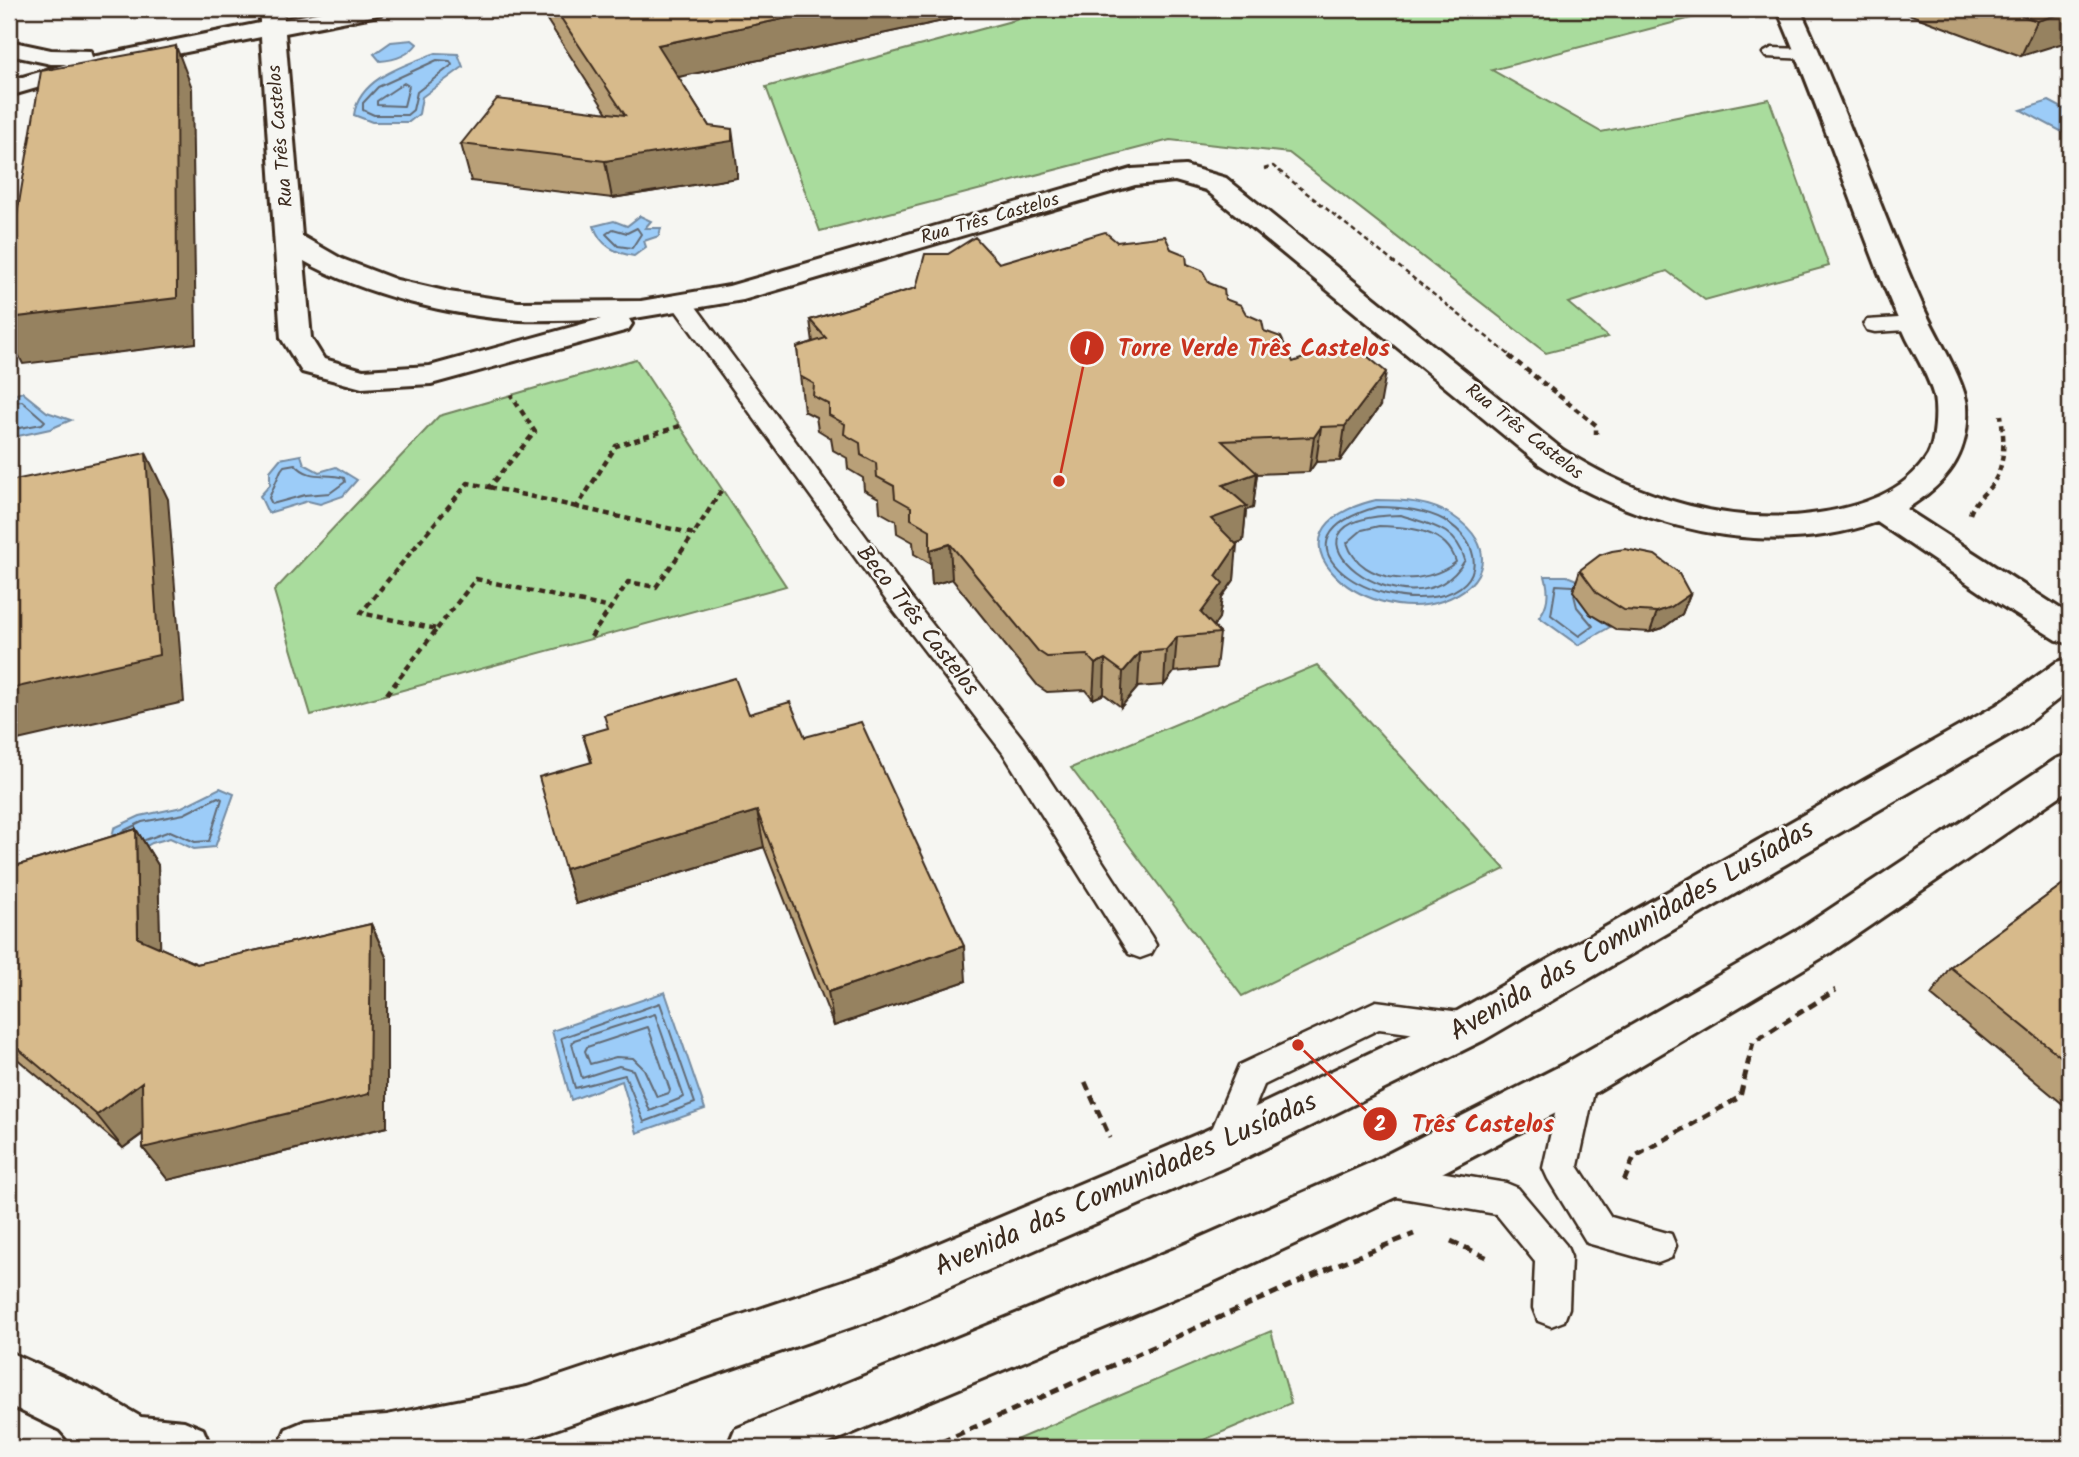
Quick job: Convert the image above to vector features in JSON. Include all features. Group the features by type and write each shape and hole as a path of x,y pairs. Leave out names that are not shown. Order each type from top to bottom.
{"street":[{"path":"9,89 44,77 272,20 373,9"},
{"name":"Rua Três Castelos","path":"272,20 296,338 313,365 362,379 443,372 683,305 733,294 1132,177 1175,172 1198,175 1216,184 1551,457 1593,485 1650,507 1716,522 1773,527 1830,524 1883,510 1918,487 1945,456 1952,402 1915,324 1789,9"},
{"path":"9,48 51,57 142,54"},
{"name":"Rua Três Castelos","path":"290,242 332,265 388,287 449,301 518,311 593,312 683,305"},
{"path":"1883,510 2001,589 2070,631"},
{"name":"Avenida das Comunidades Lusíadas","path":"305,1448 387,1442 527,1413 878,1294 1222,1146 1468,1027 2011,715 2070,671"},
{"path":"754,1448 1190,1267 1385,1179 1580,1078 1815,942 2070,769"},
{"path":"9,1378 95,1430 135,1443 184,1448"}],"lane":[{"path":"1772,53 1809,54"},
{"name":"Beco Três Castelos","path":"683,305 900,601 1013,746 1140,945"},
{"path":"1875,325 1915,324"},
{"path":"1580,1078 1560,1168 1600,1231 1658,1246"},
{"path":"1385,1179 1506,1199 1553,1257 1551,1308"}],"path":[{"path":"489,487 535,432 511,396"},
{"path":"577,507 616,446 680,426"},
{"path":"437,629 361,613 468,484 694,534"},
{"path":"591,637 628,582 656,587 722,489"},
{"path":"387,694 476,579 611,608"},
{"path":"1591,1217 1614,1204 1634,1157 1740,1097 1753,1042 1840,987"},
{"path":"1085,1082 1112,1142"},
{"path":"928,1448 1341,1263 1426,1229"},
{"path":"1438,1234 1497,1262 1539,1241"}],"green space":[{"path":"1032,9 1726,9 1492,70 1601,132 1769,99 1829,266 1705,300 1667,271 1568,303 1608,337 1546,353 1289,153 1170,140 820,231 766,87 1034,15"},
{"path":"636,359 786,586 311,715 274,591 439,416"},
{"path":"1317,665 1505,869 1242,996 1071,768"},
{"path":"1271,1331 1291,1403 1185,1448 997,1448"}],"water":[{"path":"412,40 417,44 401,57 380,61 374,54 391,42"},
{"path":"436,53 458,54 463,67 422,97 419,114 409,122 372,122 354,115 358,102 374,82 398,68"},
{"path":"2049,101 2070,112 2070,136 2021,110"},
{"path":"640,216 651,221 645,228 661,228 659,236 644,241 646,247 634,256 610,247 600,239 594,226 614,221 627,226"},
{"path":"22,392 47,412 71,420 50,429 9,438 9,397"},
{"path":"301,455 304,464 319,472 336,467 357,480 343,496 320,504 308,501 268,513 260,496 270,485 270,471 280,459"},
{"path":"1376,500 1425,504 1444,511 1467,527 1481,551 1482,563 1478,575 1470,585 1442,601 1411,606 1380,601 1353,589 1332,572 1321,553 1322,532 1340,514"},
{"path":"1545,576 1567,576 1584,583 1590,614 1610,627 1578,645 1539,617 1545,608 1547,597"},
{"path":"220,788 234,794 215,847 194,849 170,838 152,843 126,858 110,847 114,828 140,816 182,807"},
{"path":"665,992 705,1109 637,1133 622,1081 571,1100 552,1031"}],"building":[{"path":"555,9 831,9 658,45 709,126 732,129 732,141 605,161 461,144 497,99 625,115"},
{"path":"2002,9 2070,9 2070,11 2037,21"},
{"path":"176,46 177,298 9,318 9,263 41,71"},
{"path":"1105,232 1117,242 1165,236 1171,249 1186,255 1187,264 1202,270 1209,283 1224,289 1225,299 1241,305 1246,314 1262,321 1264,331 1281,337 1293,362 1334,347 1345,356 1360,350 1386,372 1345,426 1321,427 1314,437 1222,441 1257,473 1223,485 1247,506 1211,519 1237,545 1216,576 1223,583 1201,613 1220,633 1177,637 1166,650 1140,652 1123,672 1105,659 1095,664 1087,655 1047,657 1038,651 950,544 930,550 930,530 911,519 911,507 895,498 894,486 877,477 876,463 861,455 860,443 844,434 845,424 829,415 829,404 813,396 814,384 800,376 797,347 826,338 810,320 916,288 925,254 948,254 975,237 999,263"},
{"path":"146,453 159,655 9,689 9,481"},
{"path":"1625,549 1655,555 1678,572 1690,594 1671,607 1657,612 1624,610 1597,593 1580,570 1600,555"},
{"path":"735,678 749,714 790,702 805,737 861,722 964,946 828,992 757,811 565,869 539,777 592,762 583,735 608,728 604,715"},
{"path":"136,829 138,938 197,964 371,924 369,1094 143,1148 142,1082 97,1115 9,1041 9,868"},
{"path":"2070,879 2070,1064 1950,967"}],"place":[{"name":"Torre Verde Três Castelos","path":"1059,481"},
{"name":"Três Castelos","path":"1298,1045"}]}
